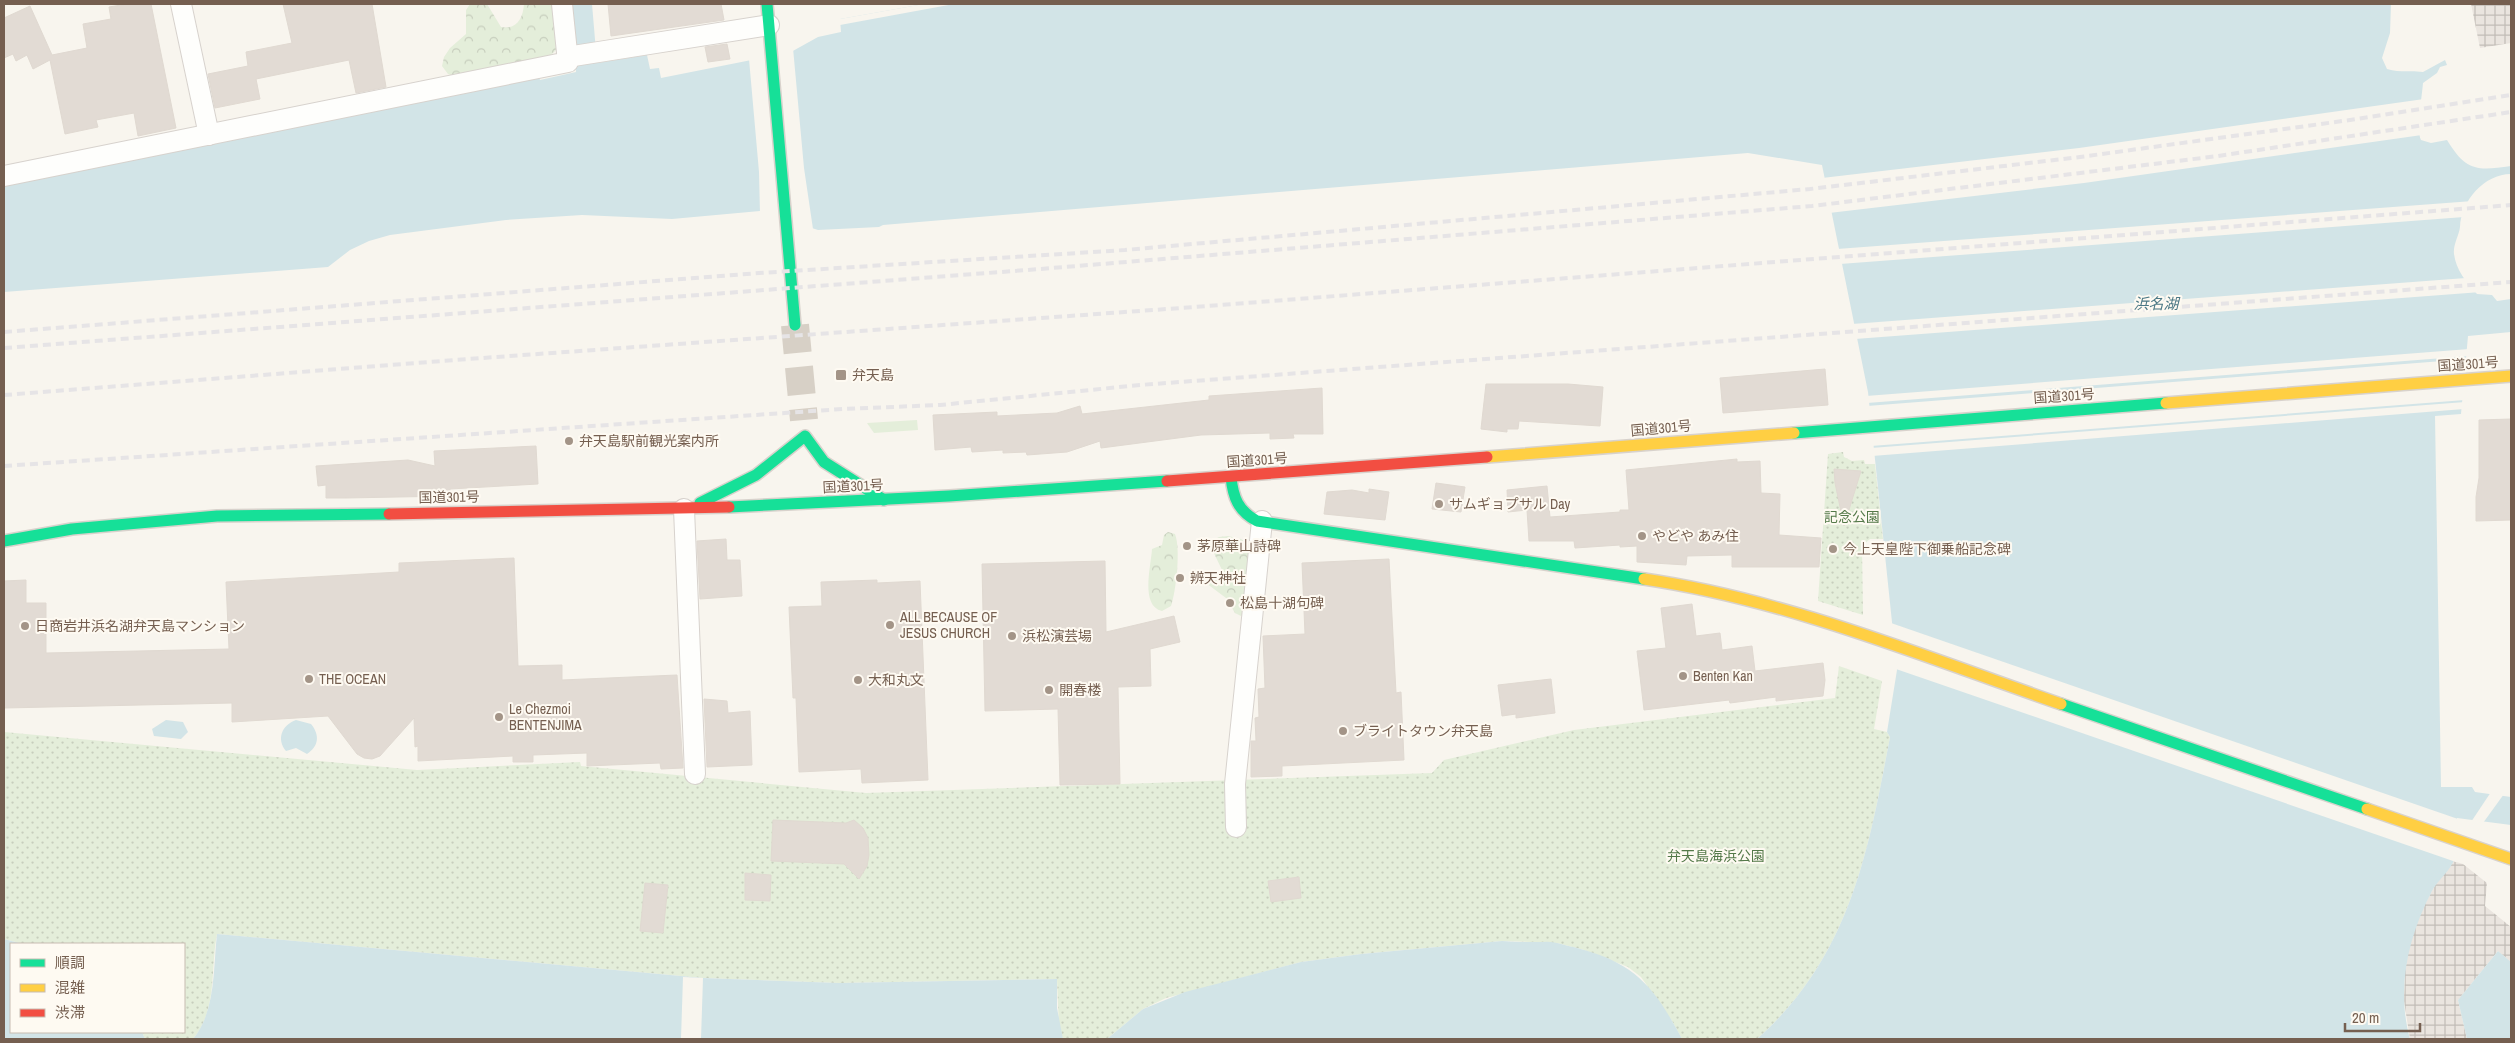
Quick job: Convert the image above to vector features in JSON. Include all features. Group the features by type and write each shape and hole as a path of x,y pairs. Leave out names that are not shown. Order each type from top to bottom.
{"main road":[{"path":"767,4 795,325"},
{"name":"国道301号","path":"4,541 72,528 217,516 684,509 884,500 1231,477 2511,376"},
{"path":"804,420 805,436 824,462 884,500"},
{"path":"684,509 719,496 756,476 774,464 805,436"},
{"path":"1231,477 1235,503 1248,517 1262,521 1703,589 1784,609 2511,859"}],"street":[{"path":"181,4 209,135"},
{"path":"4,176 568,62 570,56 562,4"},
{"path":"570,56 769,35"},
{"path":"684,509 696,774"},
{"path":"1236,827 1235,784 1262,521"}],"shaded area":[{"path":"2471,4 2511,4 2511,43 2480,48"},
{"path":"2453,861 2463,864 2487,883 2485,906 2511,927 2511,962 2498,951 2458,1000 2467,1039 2410,1039 2404,1001 2405,971 2410,941 2421,912 2435,885"}],"green space":[{"path":"470,4 487,4 501,27 511,27 521,18 524,4 553,4 556,50 550,56 456,77 448,74 442,66 444,57 450,48 466,34 466,10"},
{"path":"917,420 918,430 874,433 867,423"},
{"name":"記念公園","path":"1843,452 1844,457 1852,461 1864,460 1865,464 1875,464 1883,539 1870,539 1862,546 1863,615 1818,601 1828,454"},
{"path":"1168,532 1175,534 1177,541 1177,570 1171,606 1162,611 1155,608 1151,602 1148,584 1152,549 1162,545 1164,535"},
{"path":"1228,536 1241,539 1250,545 1244,614 1241,616 1235,613 1226,598 1206,583 1208,578 1222,570 1211,547 1213,540"},
{"name":"弁天島海浜公園","path":"1839,666 1882,681 1874,729 1887,732 1890,737 1873,821 1863,862 1834,938 1814,973 1789,1007 1757,1039 1682,1039 1672,1021 1641,977 1628,967 1584,950 1557,943 1502,941 1361,954 1301,962 1166,998 1143,1009 1107,1039 1063,1039 1059,1028 1057,979 839,983 703,978 217,934 210,1002 201,1027 193,1039 145,1039 142,1033 185,1033 185,943 19,943 4,939 4,732 417,770 580,762 581,766 866,793 1432,773 1444,760 1574,730 1835,698"}],"water":[{"name":"浜名湖","path":"570,4 592,4 597,63 647,55 650,69 659,68 661,78 791,52 818,37 841,32 840,19 924,4 2391,4 2390,33 2382,58 2387,69 2423,72 2445,60 2447,65 2440,67 2437,73 2423,83 2419,121 2421,140 2431,143 2447,140 2460,158 2473,167 2511,166 2511,174 2501,175 2483,184 2469,199 2461,217 2454,254 2459,271 2477,294 2492,295 2497,301 2511,299 2511,332 2468,336 2461,414 2435,416 2441,787 2472,787 2475,792 2511,797 2511,825 2457,818 2454,860 2450,868 2434,887 2424,908 2416,926 2407,963 2404,1001 2410,1039 1757,1039 1789,1007 1814,973 1834,938 1850,900 1863,862 1882,780 1890,737 1887,732 1897,670 1868,392 1822,165 1748,153 883,225 879,227 818,230 760,211 672,219 582,215 506,220 390,235 369,241 350,250 328,267 4,292 4,185 539,77 540,80 576,72"},
{"path":"166,720 183,722 188,732 181,739 154,736 152,729"},
{"path":"296,720 311,724 316,732 316,744 307,754 296,748 286,751 281,742 284,729"},
{"path":"217,934 703,978 839,983 1057,979 1057,1008 1063,1039 193,1039 206,1016 210,1003"},
{"path":"4,939 19,943 10,943 10,1033 142,1033 145,1039 4,1039"},
{"path":"1502,941 1556,943 1597,954 1614,961 1642,980 1662,1005 1682,1039 1107,1039 1143,1009 1185,992 1301,962 1361,954"},
{"path":"2498,951 2511,962 2511,1039 2467,1039 2458,1000"}],"pier":[{"path":"924,4 954,4 840,25 840,19"},
{"path":"793,48 804,168 813,229 807,229 760,214 759,172 749,59"},
{"path":"2424,99 2422,135 2084,183 1829,213 1822,178 2079,148"},
{"path":"2473,201 2464,217 1840,264 1837,249"},
{"path":"2466,278 2481,292 1855,339 1852,324"},
{"path":"2469,349 2469,356 1867,403 1866,396"},
{"path":"2468,359 2465,400 1871,446 1867,406"},
{"path":"2465,402 2464,409 1872,456 1871,448"},
{"path":"1891,623 2458,819 2456,862 1896,669"},
{"path":"2491,792 2504,794 2483,823 2471,822"},
{"path":"683,977 703,978 701,1039 681,1039"}],"building":[{"path":"127,4 151,4 176,128 138,136 134,113 96,120 98,127 65,134 50,60 33,69 27,55 16,61 13,54 4,58 4,18 30,6 52,55 87,48 83,24 111,19 109,7"},
{"path":"283,4 372,4 386,87 356,93 349,60 256,79 260,99 215,108 208,74 248,66 246,52 292,43"},
{"path":"608,4 721,4 724,20 611,36"},
{"path":"727,44 730,59 708,62 705,47"},
{"path":"1825,369 1828,405 1723,413 1720,378"},
{"path":"1486,384 1568,384 1603,387 1600,426 1519,421 1518,429 1507,429 1507,432 1481,429"},
{"path":"1322,388 1323,434 1293,434 1294,438 1270,439 1270,433 1201,435 1101,448 1100,441 1067,452 1027,455 1026,452 1003,453 1003,450 972,452 971,447 935,450 933,415 997,412 997,416 1057,413 1080,406 1082,414 1209,400 1209,396"},
{"path":"2511,419 2511,520 2476,521 2476,497 2479,478 2479,420"},
{"path":"536,446 538,484 450,489 450,496 345,498 326,498 326,485 318,486 316,466 408,460 435,466 434,451"},
{"path":"1737,459 1737,462 1760,461 1761,493 1780,494 1779,535 1821,538 1819,567 1732,567 1732,555 1687,556 1686,565 1637,562 1637,546 1620,547 1620,545 1575,548 1574,541 1529,541 1527,510 1508,512 1507,490 1547,486 1550,517 1629,510 1626,470"},
{"path":"1834,469 1861,471 1844,526 1835,483"},
{"path":"1436,483 1465,487 1461,512 1432,509"},
{"path":"1369,489 1389,492 1385,520 1324,514 1327,492 1352,490 1369,493"},
{"path":"726,539 727,560 740,560 742,596 700,599 697,541"},
{"path":"514,558 518,666 562,665 562,680 677,675 683,768 661,769 660,763 587,766 587,753 533,755 533,762 513,762 513,756 418,761 418,746 415,747 414,718 380,756 372,759 364,758 357,754 328,716 232,722 232,703 4,708 4,581 26,580 26,603 46,603 46,653 229,649 226,582 399,572 399,563"},
{"path":"1389,559 1396,693 1401,692 1404,760 1282,766 1282,776 1251,777 1251,741 1256,741 1255,718 1259,717 1258,689 1265,688 1263,636 1305,634 1302,563"},
{"name":"開春楼","path":"1105,561 1106,632 1174,616 1180,642 1150,649 1151,686 1118,687 1120,784 1060,785 1058,709 985,711 982,564"},
{"name":"大和丸文","path":"877,580 877,583 920,581 928,780 862,783 861,769 799,772 796,698 793,698 789,607 822,606 821,582"},
{"name":"Benten Kan","path":"1692,604 1696,636 1720,633 1722,650 1752,646 1755,671 1823,663 1825,680 1823,696 1776,701 1776,697 1730,703 1729,700 1644,710 1637,651 1666,648 1661,608"},
{"path":"1551,679 1555,713 1516,718 1516,714 1502,716 1498,685"},
{"path":"704,699 727,701 728,713 750,711 752,765 707,767"},
{"path":"773,820 846,823 854,820 863,828 868,838 869,855 867,866 859,879 844,864 771,861"},
{"path":"745,873 771,875 770,901 745,900"},
{"path":"1299,877 1301,898 1271,902 1268,881"},
{"path":"645,883 668,885 663,933 640,931"}],"tunnel":[{"path":"795,325 804,420"}],"railway":[{"path":"4,332 759,273 1125,250 1810,189 2080,157 2350,120 2511,95"},
{"path":"4,348 1040,269 1812,206 2218,156 2511,112"},
{"path":"4,395 468,359 1181,308 2511,205"},
{"path":"4,466 843,409 940,405 1140,385 2511,282"}],"traffic: fast":[{"path":"767,4 795,325"},
{"path":"1794,433 2166,403"},
{"path":"700,503 756,475 805,436 824,462 884,500"},
{"path":"1231,477 1233,491 1238,503 1245,513 1257,521 1644,579"},
{"path":"729,507 949,496 1167,481"},
{"path":"4,541 72,529 217,516 389,514"},
{"path":"2061,704 2367,809"}],"traffic: slow":[{"path":"2166,403 2511,376"},
{"path":"1487,457 1794,433"},
{"path":"1644,579 1698,588 1803,615 1907,649 2061,704"},
{"path":"2367,809 2511,859"}],"traffic: jam":[{"path":"1167,481 1487,457"},
{"path":"389,514 729,507"}],"place":[{"name":"弁天島","path":"841,375"},
{"name":"弁天島駅前観光案内所","path":"569,441"},
{"name":"サムギョプサル Day","path":"1439,504"},
{"name":"やどや あみ住","path":"1642,536"},
{"name":"茅原華山詩碑","path":"1187,546"},
{"name":"今上天皇陛下御乗船記念碑","path":"1833,549"},
{"name":"辨天神社","path":"1180,578"},
{"name":"松島十湖句碑","path":"1230,603"},
{"name":"ALL BECAUSE OF JESUS CHURCH","path":"890,625"},
{"name":"日商岩井浜名湖弁天島マンション","path":"25,626"},
{"name":"浜松演芸場","path":"1012,636"},
{"name":"Benten Kan","path":"1683,676"},
{"name":"THE OCEAN","path":"309,679"},
{"name":"大和丸文","path":"858,680"},
{"name":"開春楼","path":"1049,690"},
{"name":"Le Chezmoi BENTENJIMA","path":"499,717"},
{"name":"ブライトタウン弁天島","path":"1343,731"}]}
